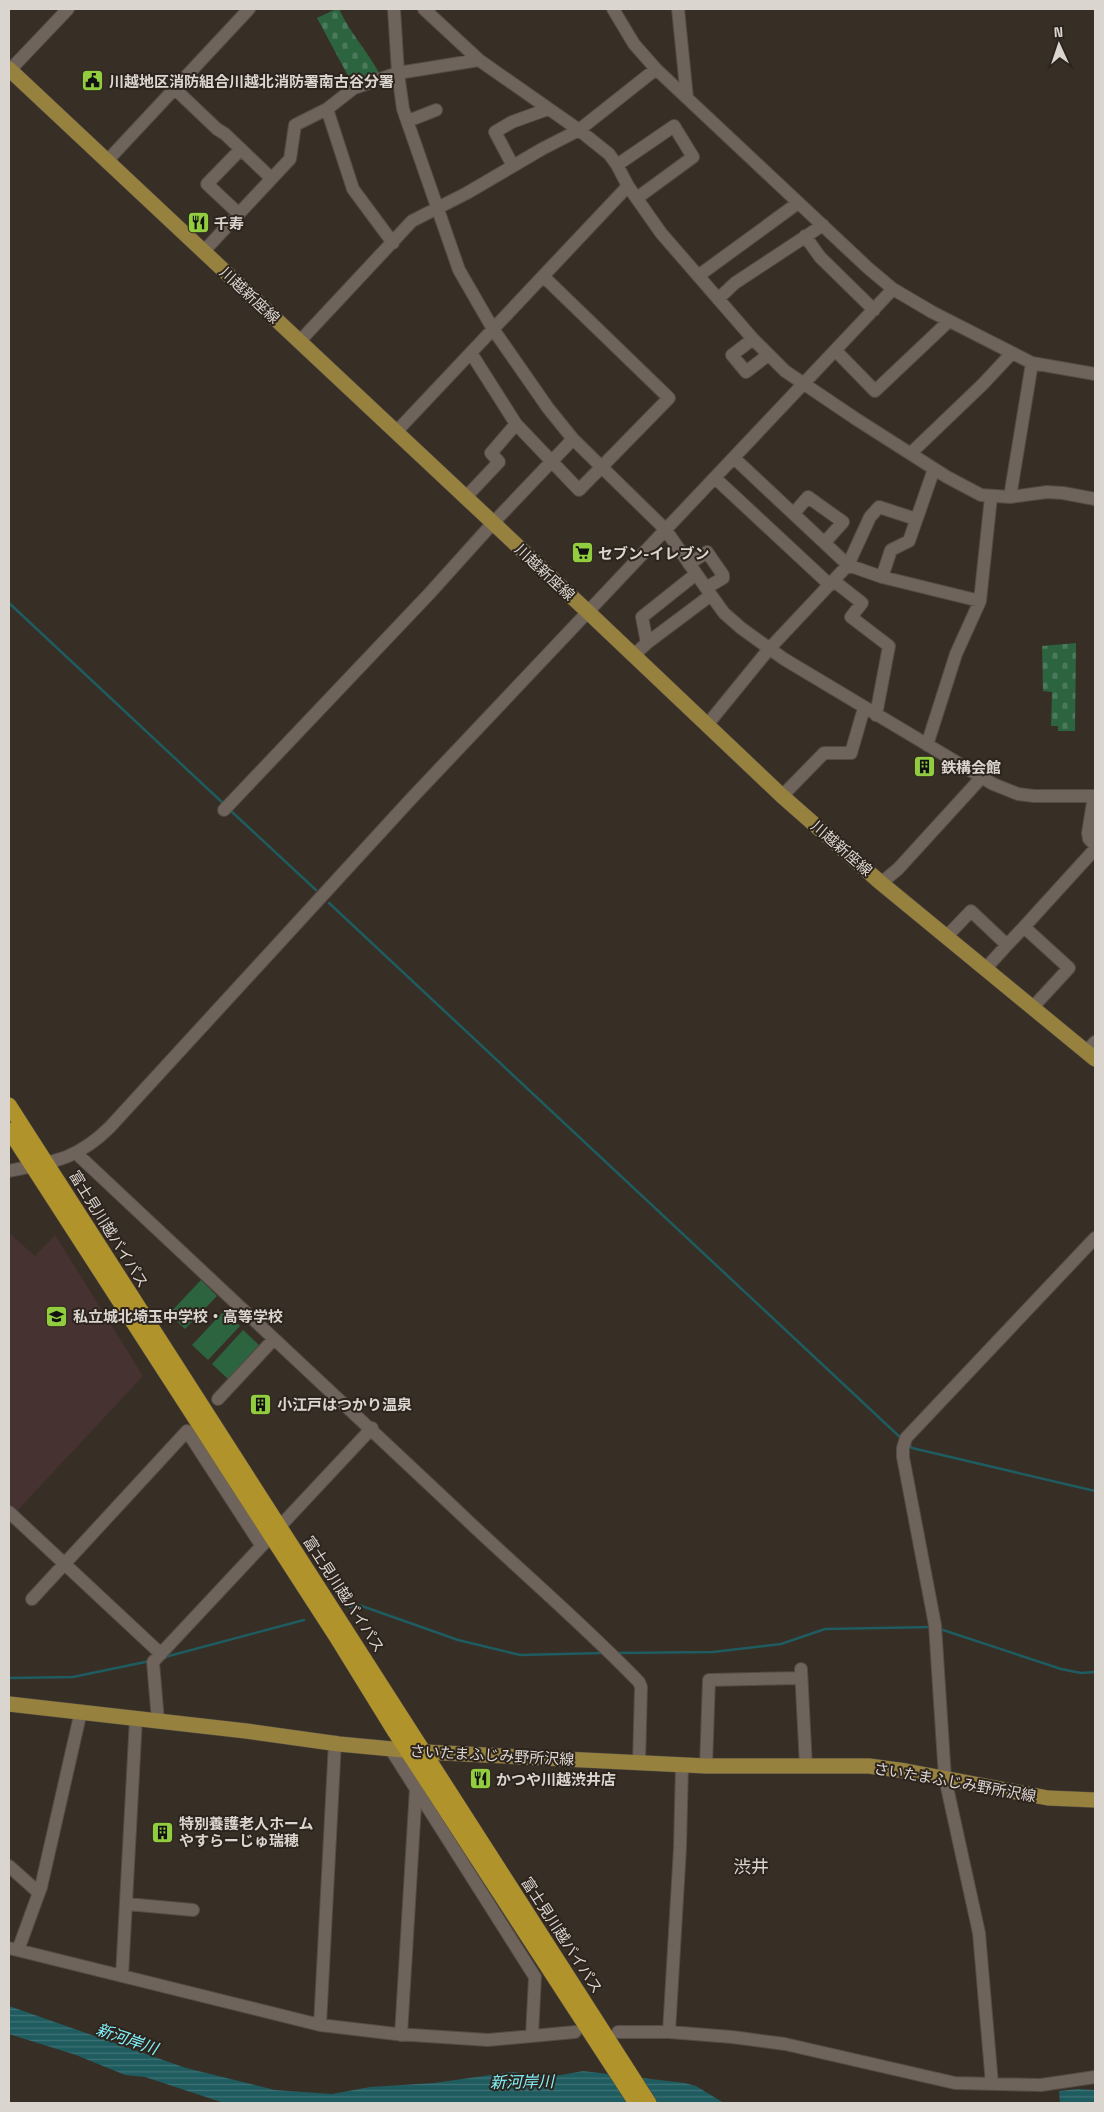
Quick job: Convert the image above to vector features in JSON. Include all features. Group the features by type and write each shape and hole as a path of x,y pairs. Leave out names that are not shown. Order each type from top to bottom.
{"highway":[{"name":"富士見川越バイパス","path":"9,1105 40,1165 270,1536 406,1750 610,2040 636,2103"},
{"name":"富士見川越バイパス","path":"9,1130 40,1165"},
{"name":"富士見川越バイパス","path":"270,1536 424,1752 649,2103"}],"main road":[{"name":"川越新座線","path":"9,70 782,796 881,883 1033,1007 1092,1051"},
{"name":"さいたまふじみ野所沢線","path":"9,1704 424,1752 706,1766 869,1766 945,1778 1048,1798 1095,1800"}],"street":[{"path":"9,70 68,9"},
{"path":"107,161 249,9"},
{"path":"394,9 398,72 404,109 459,270 493,329 548,408 573,439 665,529 724,613 740,628 769,649 864,708 993,784 1018,794 1034,796 1094,796 1088,833 1089,839 1095,845"},
{"path":"424,9 480,60 579,130 609,154 628,186 661,233 768,355 804,384 968,489 991,497 1047,492 1095,499"},
{"path":"613,9 634,44 656,69 868,268 893,289 949,321 1032,362 1095,374"},
{"path":"678,9 687,98"},
{"path":"204,252 290,159 295,125 327,109 354,88 398,72 480,60"},
{"path":"299,342 393,244 412,221 579,130 656,69"},
{"path":"175,89 217,129 241,148 271,178"},
{"path":"327,109 353,189 393,244"},
{"path":"513,166 495,132 512,122 548,109"},
{"path":"408,121 436,110"},
{"path":"617,165 674,126 693,158 637,198"},
{"path":"238,214 206,184 241,148"},
{"path":"396,432 628,186"},
{"path":"698,276 798,202"},
{"path":"718,299 735,283 823,225"},
{"path":"805,236 820,257 874,310"},
{"path":"470,353 516,424 579,490 669,398 543,276"},
{"path":"11,1167 40,1165 60,1160 76,1153 98,1139 410,800 893,289"},
{"path":"836,351 875,391 949,321"},
{"path":"753,339 732,355 746,372 768,355"},
{"path":"911,453 983,384 1012,353"},
{"path":"1010,496 1032,362"},
{"path":"465,498 500,462 491,453 516,424"},
{"path":"224,810 429,594 551,460 573,439"},
{"path":"734,458 848,565 882,577 980,602"},
{"path":"882,577 891,550 909,540 934,469"},
{"path":"715,478 832,583 862,604 851,617 889,646 876,714"},
{"path":"794,513 808,497 844,522 825,542"},
{"path":"927,745 956,654 980,602 991,497"},
{"path":"707,725 769,649 848,565 870,518 879,507 916,519"},
{"path":"634,655 723,578 707,552 693,569 642,617 647,643"},
{"path":"782,796 824,753 851,752 864,708"},
{"path":"881,883 898,869 982,777"},
{"path":"986,968 1095,849"},
{"path":"947,936 971,910 1007,945"},
{"path":"1024,926 1069,968 1033,1007"},
{"path":"76,1153 372,1428 610,1652 639,1682 642,1687 639,1763"},
{"path":"992,2084 979,1933 945,1778 935,1625 903,1457 903,1448 906,1438 1095,1238"},
{"path":"218,1399 274,1339"},
{"path":"158,1720 153,1662 372,1428"},
{"path":"32,1600 187,1431 270,1536"},
{"path":"9,1512 161,1654"},
{"path":"706,1766 709,1680 801,1673 806,1767"},
{"path":"80,1711 41,1887 13,1949 320,2024 400,2035 488,2040 575,2032"},
{"path":"122,1976 136,1718"},
{"path":"320,2024 335,1742"},
{"path":"390,1748 535,1977 532,2036"},
{"path":"669,2032 680,1848 682,1765"},
{"path":"400,2035 416,1788"},
{"path":"9,1866 38,1892"},
{"path":"127,1904 193,1910"},
{"path":"610,2040 669,2032 732,2037 810,2048 935,2080 955,2083 1041,2085 1095,2077"}],"shaded area":[{"name":"私立城北埼玉中学校・高等学校","path":"9,1233 35,1256 55,1235 143,1376 15,1513 9,1506"}],"green space":[{"path":"339,9 381,76 353,85 317,18"},
{"path":"1076,643 1075,731 1058,731 1058,726 1051,726 1052,692 1043,691 1042,646"},
{"path":"201,1280 217,1296 185,1329 169,1314"},
{"path":"224,1311 240,1326 208,1360 192,1345"},
{"path":"243,1330 259,1345 228,1379 212,1364"}],"water":[{"name":"新河岸川","path":"9,2006 186,2068 275,2090 332,2094 370,2087 434,2083 512,2072 543,2076 583,2071 685,2083 696,2086 724,2103 224,2103 145,2077 125,2075 76,2055 9,2034"},
{"path":"1095,2090 1095,2103 1060,2103 1059,2091"}],"waterway":[{"path":"9,603 225,805"},
{"path":"231,811 316,890"},
{"path":"329,903 902,1439"},
{"path":"908,1444 912,1448 1095,1491"},
{"path":"350,1607 359,1605 458,1640 520,1655 603,1653"},
{"path":"165,1657 304,1620"},
{"path":"616,1653 713,1652 781,1644 825,1629 932,1627"},
{"path":"940,1629 1061,1669 1081,1673 1095,1672"},
{"path":"9,1678 73,1677 150,1661"}],"place":[{"name":"川越地区消防組合川越北消防署南古谷分署","path":"93,81"},
{"name":"千寿","path":"198,223"},
{"name":"セブン-イレブン","path":"582,553"},
{"name":"鉄構会館","path":"925,767"},
{"name":"私立城北埼玉中学校・高等学校","path":"57,1316"},
{"name":"小江戸はつかり温泉","path":"261,1404"},
{"name":"かつや川越渋井店","path":"480,1779"},
{"name":"特別養護老人ホーム やすらーじゅ瑞穂","path":"163,1832"}],"district":[{"name":"渋井","path":"751,1866"}]}
